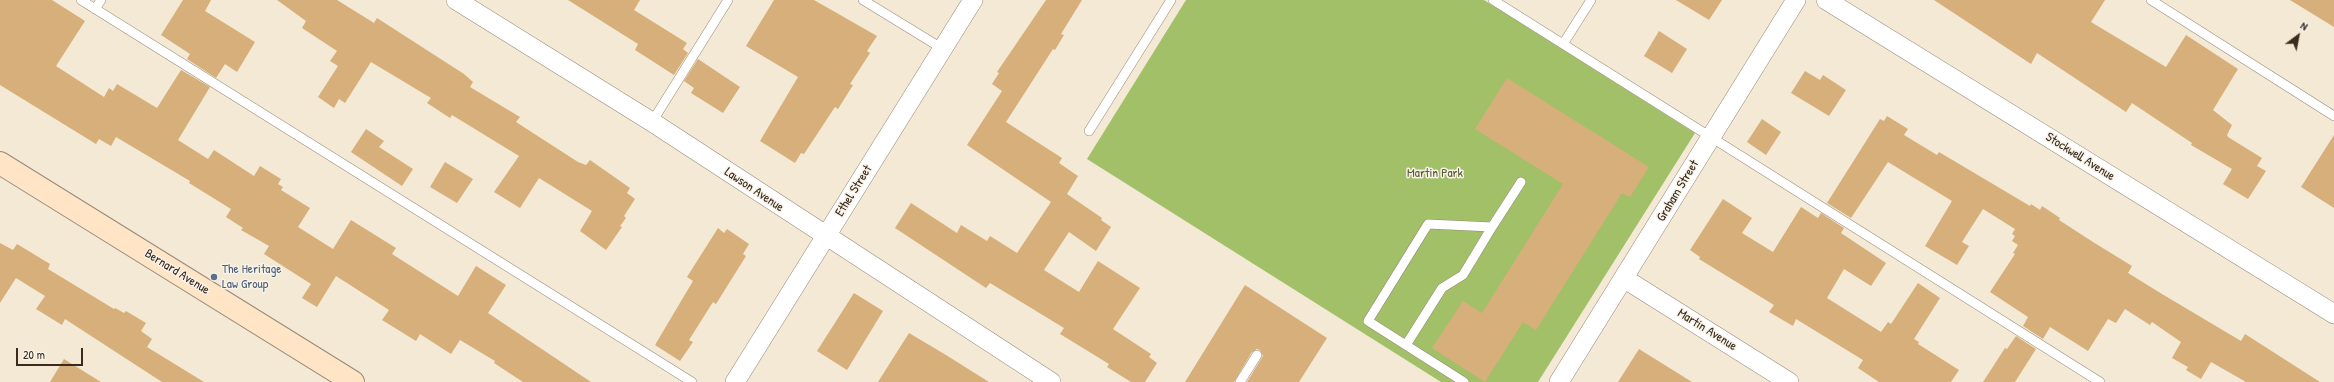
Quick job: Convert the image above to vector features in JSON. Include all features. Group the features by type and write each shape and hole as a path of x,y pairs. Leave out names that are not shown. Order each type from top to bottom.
{"street":[{"name":"Lawson Avenue","path":"456,0 652,122 1051,382"},
{"name":"Ethel Street","path":"735,382 973,0"},
{"name":"Graham Street","path":"1559,382 1625,279 1710,137 1796,0"},
{"name":"Stockwell Avenue","path":"1826,0 2334,314"},
{"name":"Bernard Avenue","path":"0,163 353,382"},
{"name":"Martin Avenue","path":"1625,279 1789,382"}],"lane":[{"path":"81,0 692,382"},
{"path":"95,9 101,0"},
{"path":"652,122 728,0"},
{"path":"863,0 943,49"},
{"path":"1090,131 1171,0"},
{"path":"1493,0 2100,382"},
{"path":"1563,44 1591,0"},
{"path":"2151,0 2334,116"},
{"path":"1406,345 1442,288 1463,275 1521,182"},
{"path":"1464,382 1368,321 1428,224 1492,227"},
{"path":"1240,382 1256,355"}],"green space":[{"name":"Martin Park","path":"1186,0 1484,0 1695,133 1538,382 1441,382 1087,159"}],"building":[{"path":"0,0 52,0 85,21 56,66 104,97 109,88 113,91 117,84 157,108 181,70 210,87 178,140 208,159 214,150 254,176 260,166 281,179 278,184 283,187 281,190 310,208 298,227 333,249 351,220 396,248 392,254 458,296 476,266 506,285 488,313 591,382 523,382 494,363 495,361 460,340 451,354 420,334 416,341 382,320 389,310 336,276 317,307 302,298 311,284 264,254 269,246 241,230 243,228 226,217 231,209 189,183 190,181 116,137 111,146 99,139 96,144 0,85"},
{"path":"183,0 211,0 205,11 255,42 237,72 225,64 216,78 187,59 190,54 161,35"},
{"path":"277,0 337,0 374,23 377,18 464,74 473,82 470,87 520,117 516,122 578,162 586,165 590,160 630,188 627,193 635,199 624,216 626,218 620,226 622,227 606,250 580,231 592,211 539,178 520,208 494,192 519,156 452,115 450,118 427,103 431,98 371,62 345,103 339,99 334,108 318,97 338,66 330,61 337,51 302,28 306,21"},
{"path":"568,0 640,0 634,10 687,43 683,49 688,53 674,75 635,50 638,44"},
{"path":"774,0 814,0 877,36 867,51 870,53 850,84 853,85 838,109 835,107 804,154 801,153 795,163 760,141 798,77 746,46"},
{"path":"1046,0 1082,0 1061,34 1064,35 1055,50 1053,49 1006,122 1062,158 1059,163 1078,176 1067,194 1102,218 1101,220 1111,227 1096,251 1069,232 1044,270 1079,292 1098,261 1140,288 1113,329 1151,354 1149,357 1157,363 1145,382 1131,382 1107,367 1109,364 1060,334 1064,328 990,283 986,288 895,228 911,203 957,233 961,225 987,241 990,236 1017,253 1051,202 967,145 1002,91 992,84 999,73 997,72"},
{"path":"1676,0 1722,0 1709,20"},
{"path":"1934,0 2105,0 2091,22 2166,67 2186,35 2238,69 2213,110 2232,125 2227,135 2228,137 2262,158 2257,166 2266,171 2248,199 2223,184 2232,169 2191,145 2192,143 2132,103 2126,112 2037,53 2031,64"},
{"path":"2290,0 2334,0 2334,27"},
{"path":"1659,31 1687,49 1672,73 1644,56"},
{"path":"698,59 740,87 723,113 691,93 694,88 684,81"},
{"path":"1805,71 1820,80 1823,75 1846,90 1829,116 1791,93"},
{"path":"1507,78 1649,167 1630,197 1622,193 1536,330 1523,322 1485,382 1432,348 1463,301 1482,313 1563,184 1475,129"},
{"path":"1887,116 1908,129 1904,135 1937,155 1939,152 2030,206 2031,204 2040,210 2042,206 2060,218 2059,220 2132,266 2128,273 2162,294 2241,341 2245,334 2320,382 2246,382 2211,362 2201,379 2186,370 2188,367 2172,358 2181,342 2152,322 2150,325 2125,309 2116,323 2108,319 2088,351 2050,327 2043,339 2023,326 2028,317 1990,292 2015,254 2013,253 2018,245 2012,241 2015,236 2012,234 2015,229 1983,209 1962,242 1969,246 1957,265 1925,246 1952,201 1888,162 1851,218 1827,203 1880,119 1884,121"},
{"path":"1762,119 1781,132 1766,155 1747,142"},
{"path":"366,129 384,141 379,147 413,169 402,186 351,152"},
{"path":"2334,135 2334,208 2301,187"},
{"path":"445,162 473,179 457,203 430,187"},
{"path":"1723,199 1752,218 1742,233 1773,252 1801,207 1818,218 1821,213 1844,228 1841,233 1886,263 1871,286 1844,269 1827,298 1881,332 1888,322 1891,324 1918,283 1940,298 1914,339 1919,342 1918,344 1959,370 1951,382 1879,382 1858,368 1863,360 1796,319 1793,326 1769,312 1774,305 1699,259 1700,257 1690,250"},
{"path":"718,228 724,233 727,229 749,244 743,254 746,256 716,304 713,302 689,340 693,342 680,361 655,345 693,281 687,277"},
{"path":"0,243 13,250 17,244 50,264 48,269 114,309 115,308 124,313 126,311 146,323 141,331 152,339 147,347 204,382 162,382 65,319 62,325 36,309 45,296 16,278 0,303"},
{"path":"1245,285 1327,338 1299,382 1247,382 1263,356 1260,350 1257,349 1252,352 1234,382 1185,382"},
{"path":"854,293 883,311 847,370 817,351"},
{"path":"909,333 946,355 989,382 878,382"},
{"path":"2016,336 2036,349 2015,382 1983,382 2005,348 2007,349"},
{"path":"1639,349 1692,382 1618,382"},
{"path":"64,359 101,382 50,382"}],"place":[{"name":"The Heritage Law Group","path":"214,277"}]}
